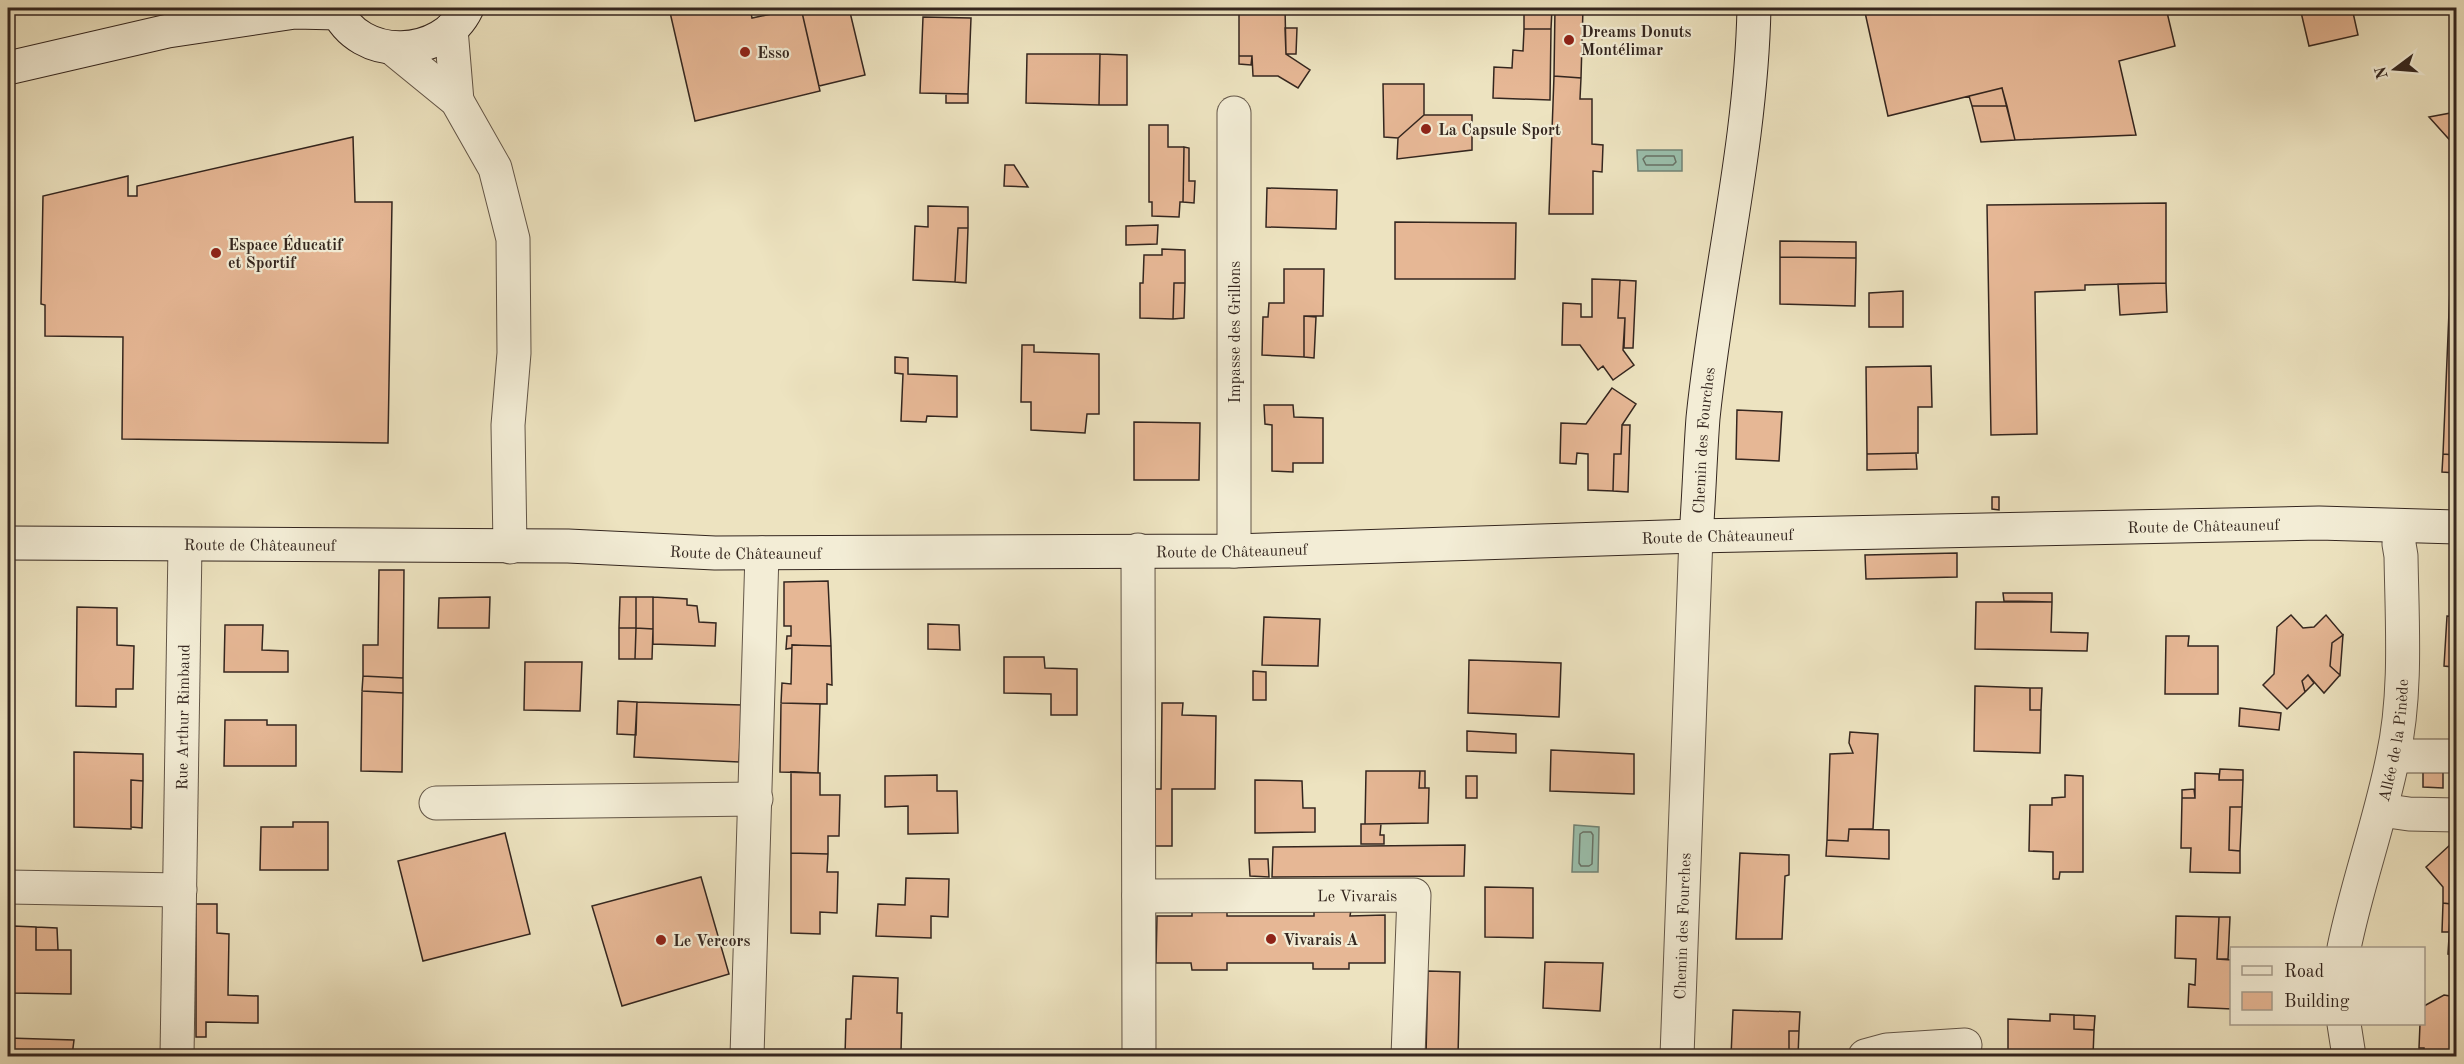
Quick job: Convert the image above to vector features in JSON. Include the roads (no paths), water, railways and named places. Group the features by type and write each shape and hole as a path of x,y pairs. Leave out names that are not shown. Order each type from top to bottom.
{"street":[{"path":"168,31 225,8"},
{"name":"Chemin des Fourches","path":"1677,1056 1696,537 1703,418 1745,129 1754,8"},
{"path":"8,68 168,31 295,12 337,10 353,30 370,42 392,48 414,48 435,41 459,18"},
{"path":"457,101 459,18"},
{"path":"392,48 457,101 495,168 513,239 514,353 508,425 510,547"},
{"name":"Impasse des Grillons","path":"1234,113 1234,551"},
{"name":"Route de Châteauneuf","path":"8,543 568,546 762,553 1234,551 1696,537 2319,523 2457,527"},
{"name":"Allée de la Pinède","path":"2344,947 2394,756 2401,666 2400,527"},
{"name":"Rue Arthur Rimbaud","path":"177,1056 185,545"},
{"path":"1138,550 1139,1056"},
{"path":"747,1056 762,553"},
{"path":"2394,756 2457,756"},
{"path":"436,803 756,800"},
{"path":"2381,810 2409,814 2457,815"},
{"path":"8,887 180,890"},
{"name":"Le Vivarais","path":"1139,896 1414,896 1408,1056"},
{"path":"2344,1025 2349,1056"},
{"path":"1865,1056 1887,1050 1965,1045"}],"water":[{"path":"1637,150 1682,150 1682,171 1638,171"},
{"path":"1574,825 1599,827 1598,872 1572,872"}],"place":[{"name":"Dreams Donuts Montélimar","path":"1569,40"},
{"name":"Esso","path":"745,52"},
{"name":"La Capsule Sport","path":"1426,129"},
{"name":"Espace Éducatif et Sportif","path":"216,253"},
{"name":"Vivarais A","path":"1271,939"},
{"name":"Le Vercors","path":"661,940"}]}
